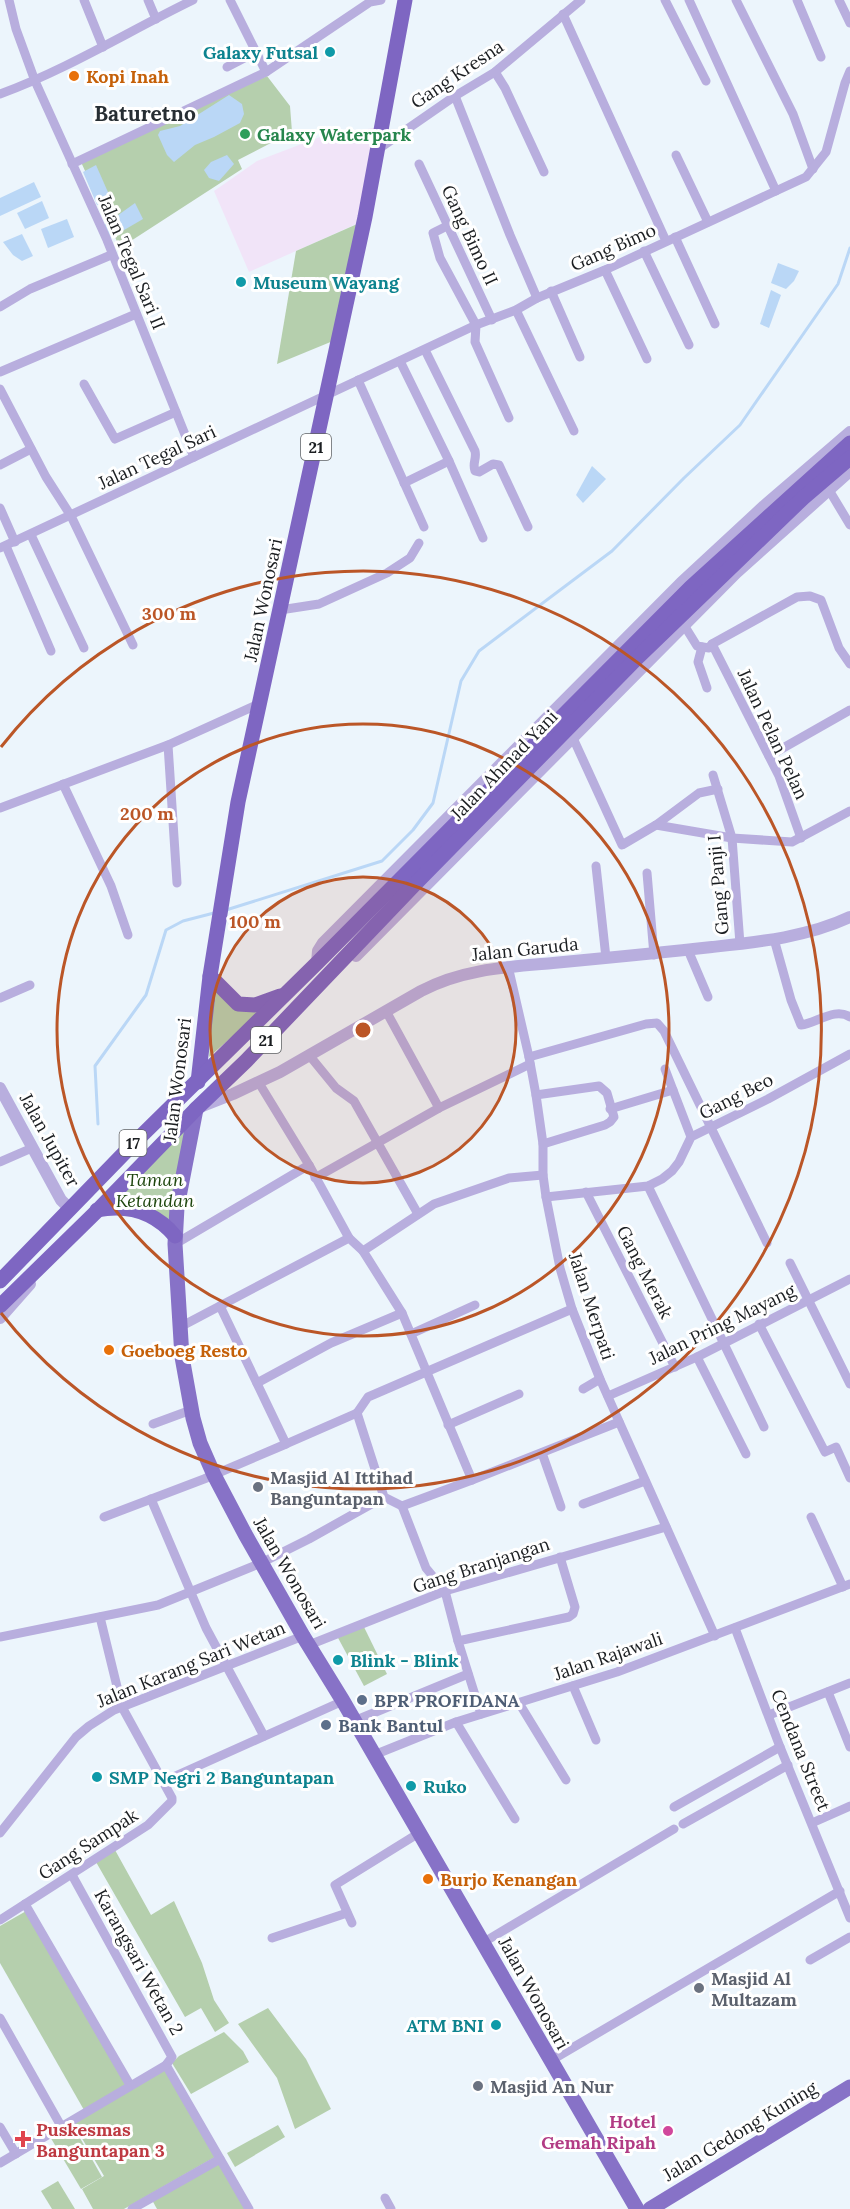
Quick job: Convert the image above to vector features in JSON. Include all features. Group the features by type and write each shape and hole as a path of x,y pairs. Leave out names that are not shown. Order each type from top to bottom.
{"highway":[{"name":"Jalan Wonosari","path":"196,1109 210,975 238,802 328,395 365,217 405,0"},
{"name":"Jalan Ahmad Yani","path":"198,1079 287,994 607,664 850,443"},
{"name":"Jalan Ahmad Yani","path":"196,1109 248,1059 639,656 733,570 803,498 850,458"},
{"name":"21","path":"210,975 231,1000 244,1005 255,1005 287,994"},
{"name":"17","path":"0,1281 198,1079"},
{"name":"17","path":"0,1306 196,1109"},
{"path":"97,1210 112,1207 141,1211 160,1221 175,1240"}],"main road":[{"name":"Jalan Wonosari","path":"196,1109 177,1207 175,1240 182,1357 191,1410 200,1443 214,1475 261,1563 484,1942 550,2061 637,2209"},
{"name":"Jalan Gedong Kuning","path":"650,2209 850,2087"}],"street":[{"name":"Jalan Tegal Sari II","path":"9,0 16,29 35,81 106,240 194,457"},
{"path":"84,0 103,47"},
{"path":"148,0 156,19"},
{"path":"0,94 35,81 193,0"},
{"path":"230,0 266,72"},
{"path":"72,164 266,72 370,2 381,0"},
{"name":"Gang Kresna","path":"377,150 455,96 495,72 581,0"},
{"path":"665,0 706,81"},
{"path":"689,0 776,191"},
{"path":"736,0 794,114 813,170"},
{"path":"797,0 821,57"},
{"path":"839,0 850,23"},
{"path":"563,14 666,241"},
{"path":"227,67 256,52"},
{"name":"Gang Bimo","path":"328,395 476,325 516,310 551,291 604,270 806,177 826,152 850,71"},
{"path":"495,72 505,88 544,172"},
{"path":"455,96 537,298"},
{"path":"676,154 708,222"},
{"name":"Gang Bimo II","path":"419,164 492,320"},
{"path":"447,226 433,233 434,243 476,325 475,342 508,418"},
{"path":"675,237 715,324"},
{"path":"644,251 688,345"},
{"path":"0,307 30,289 111,255"},
{"path":"604,270 647,359"},
{"path":"551,291 580,357"},
{"path":"516,310 574,431"},
{"path":"0,372 136,314"},
{"path":"425,350 475,452 473,465 475,471 479,472 494,464 499,465 528,526"},
{"path":"400,361 449,461 483,538"},
{"path":"358,380 424,527"},
{"path":"84,384 115,439 176,412"},
{"path":"0,389 31,449 71,516 133,645"},
{"name":"Jalan Tegal Sari","path":"7,545 328,395"},
{"path":"607,664 681,583 764,506 850,432"},
{"path":"0,465 31,449"},
{"path":"404,483 449,461"},
{"path":"334,968 351,961 684,625 733,570 850,471"},
{"path":"829,490 850,525"},
{"path":"0,508 7,545 51,651"},
{"path":"31,535 84,648"},
{"path":"280,610 319,604 387,573 410,558 419,543"},
{"path":"684,625 693,641 702,648 709,648 712,644 797,597 810,596 821,600 839,648 850,664"},
{"name":"Jalan Pelan Pelan","path":"712,644 769,756 801,838"},
{"path":"702,648 698,662 707,688"},
{"path":"0,808 168,745 261,703"},
{"path":"769,756 850,710"},
{"path":"573,738 622,845 656,825 699,793 718,789"},
{"path":"168,745 177,883"},
{"name":"Gang Panji I","path":"713,775 732,838 740,944"},
{"path":"63,784 111,886 128,935"},
{"path":"656,825 732,838 792,842 850,811"},
{"path":"596,866 606,958"},
{"path":"647,873 654,955"},
{"name":"Jalan Garuda","path":"196,1109 259,1083 444,980 466,973 508,966 654,955 740,944 813,931 850,917"},
{"path":"774,939 791,1000 801,1025 836,1014 843,1013 850,1017"},
{"path":"688,950 708,997"},
{"name":"Jalan Merpati","path":"508,966 536,1095 543,1144 546,1197 560,1268 572,1309 600,1379 715,1636"},
{"path":"0,998 30,985"},
{"path":"386,1011 440,1108"},
{"path":"315,1178 530,1060 646,1024 657,1023 664,1031 767,1243"},
{"name":"Gang Beo","path":"546,1197 648,1186 662,1179 679,1162 691,1137 768,1099 850,1054"},
{"path":"309,1055 336,1088 354,1101 418,1214"},
{"path":"665,1069 691,1137"},
{"path":"259,1083 309,1165 349,1238 363,1251 402,1313 472,1480"},
{"path":"536,1095 599,1086 607,1093 614,1117 610,1122 543,1144"},
{"name":"Jalan Jupiter","path":"0,1088 61,1200 70,1209"},
{"path":"610,1109 673,1090"},
{"path":"0,1162 32,1148"},
{"path":"175,1240 309,1165"},
{"path":"363,1251 434,1204 490,1183 509,1178 543,1175"},
{"path":"648,1186 764,1427"},
{"name":"Gang Merak","path":"586,1192 675,1367"},
{"path":"180,1327 349,1238"},
{"path":"0,1274 25,1254"},
{"path":"790,1263 850,1384"},
{"path":"0,1318 29,1287 35,1272"},
{"name":"Jalan Pring Mayang","path":"608,1396 697,1357 850,1279"},
{"path":"411,1334 475,1305"},
{"path":"220,1306 286,1444"},
{"path":"104,1517 214,1475 357,1413 368,1398 572,1309"},
{"path":"257,1383 331,1343 402,1313"},
{"path":"759,1324 825,1452 836,1447 850,1478"},
{"path":"697,1357 746,1454"},
{"path":"583,1389 600,1379"},
{"path":"448,1425 519,1394"},
{"path":"153,1424 191,1410"},
{"path":"357,1413 384,1497 402,1506 426,1568 445,1591 481,1714"},
{"path":"402,1506 619,1422"},
{"path":"542,1453 561,1507"},
{"path":"582,1504 645,1481"},
{"path":"0,1637 152,1606 261,1563 384,1497"},
{"path":"151,1499 190,1592 226,1666 264,1736"},
{"path":"811,1517 846,1585"},
{"name":"Gang Branjangan","path":"306,1640 445,1591 666,1527"},
{"path":"458,1641 569,1617 573,1614 575,1607 560,1557"},
{"name":"Jalan Rajawali","path":"374,1755 456,1722 617,1672 846,1585"},
{"path":"100,1617 122,1707 162,1782 343,1701"},
{"name":"Cendana Street","path":"735,1628 780,1747 850,1918"},
{"name":"Jalan Karang Sari Wetan","path":"0,1833 76,1737 88,1726 122,1707 226,1666 306,1640"},
{"path":"354,1721 468,1674"},
{"path":"769,1715 850,1683"},
{"path":"573,1686 596,1740"},
{"path":"828,1692 850,1747"},
{"path":"519,1703 566,1780"},
{"path":"456,1722 516,1819"},
{"path":"674,1807 780,1747"},
{"path":"484,1942 788,1765"},
{"name":"Gang Sampak","path":"0,1920 148,1825 169,1807 172,1798 162,1782"},
{"path":"812,1822 850,1806"},
{"path":"352,1923 336,1888 337,1883 419,1833"},
{"name":"Karangsari Wetan 2","path":"72,1875 172,2055 166,2064"},
{"path":"550,2061 840,1892"},
{"path":"25,1905 130,2085"},
{"path":"272,1938 346,1913"},
{"path":"810,1960 850,1937"},
{"path":"0,2018 61,2127"},
{"path":"0,2163 166,2064 249,2209"},
{"path":"0,2127 16,2154"},
{"path":"132,2209 220,2159"},
{"path":"385,2198 391,2209"}],"shaded area":[{"path":"379,127 363,221 249,272 214,191 257,161 320,137"}],"green space":[{"name":"Galaxy Waterpark","path":"267,76 290,106 292,132 238,160 242,169 120,248 81,162"},
{"path":"364,221 333,341 277,364 296,251"},
{"path":"214,988 267,1006 209,1057"},
{"name":"Taman Ketandan","path":"191,1120 175,1224 111,1203"},
{"path":"363,1625 387,1674 364,1686 337,1636"},
{"path":"115,1850 151,1915 174,1901 202,1963 214,2000 229,2023 215,2032 201,2008 185,2017 96,1862"},
{"path":"28,1910 128,2084 84,2110 0,1963 0,1926"},
{"path":"268,2008 306,2059 331,2109 295,2129 277,2078 238,2024"},
{"path":"224,2032 243,2051 249,2062 191,2094 172,2063 179,2056"},
{"path":"165,2070 215,2157 124,2209 93,2209 82,2189 104,2176 73,2123"},
{"path":"71,2122 102,2177 81,2189 49,2135"},
{"path":"278,2125 285,2137 235,2167 227,2153"},
{"path":"220,2162 246,2209 157,2209 152,2200"},
{"path":"58,2181 75,2209 52,2209 41,2191"}],"water":[{"path":"229,95 242,104 244,114 240,123 195,145 174,162 167,155 158,135 160,131 180,126"},
{"path":"227,155 234,164 219,181 209,178 204,170 211,162"},
{"path":"96,165 111,199 97,205 83,172"},
{"path":"34,182 41,197 0,216 0,198"},
{"path":"42,201 49,218 25,229 17,213"},
{"path":"135,203 143,219 107,240 103,226"},
{"path":"67,219 74,237 48,248 41,229"},
{"path":"22,234 33,256 22,261 13,255 3,242"},
{"path":"778,263 799,271 794,281 786,289 771,283"},
{"path":"771,290 781,295 769,328 760,324"},
{"path":"592,466 606,479 583,503 576,495"}],"waterway":[{"path":"226,910 382,861 413,830 433,803 461,681 479,651 612,551 740,425 838,284 850,248"},
{"path":"98,1124 95,1066 146,995 166,930 183,921 214,913"}],"place":[{"name":"Galaxy Futsal","path":"330,52"},
{"name":"Kopi Inah","path":"74,76"},
{"name":"Galaxy Waterpark","path":"245,134"},
{"name":"Museum Wayang","path":"241,282"},
{"name":"Goeboeg Resto","path":"109,1350"},
{"name":"Masjid Al Ittihad Banguntapan","path":"258,1487"},
{"name":"Blink - Blink","path":"338,1660"},
{"name":"BPR PROFIDANA","path":"362,1700"},
{"name":"Bank Bantul","path":"326,1725"},
{"name":"SMP Negri 2 Banguntapan","path":"97,1777"},
{"name":"Ruko","path":"411,1786"},
{"name":"Burjo Kenangan","path":"428,1879"},
{"name":"Masjid Al Multazam","path":"699,1988"},
{"name":"ATM BNI","path":"496,2025"},
{"name":"Masjid An Nur","path":"478,2086"},
{"name":"Hotel Gemah Ripah","path":"668,2131"},
{"name":"Puskesmas Banguntapan 3","path":"23,2139"}],"district":[{"name":"Baturetno","path":"145,113"}]}
